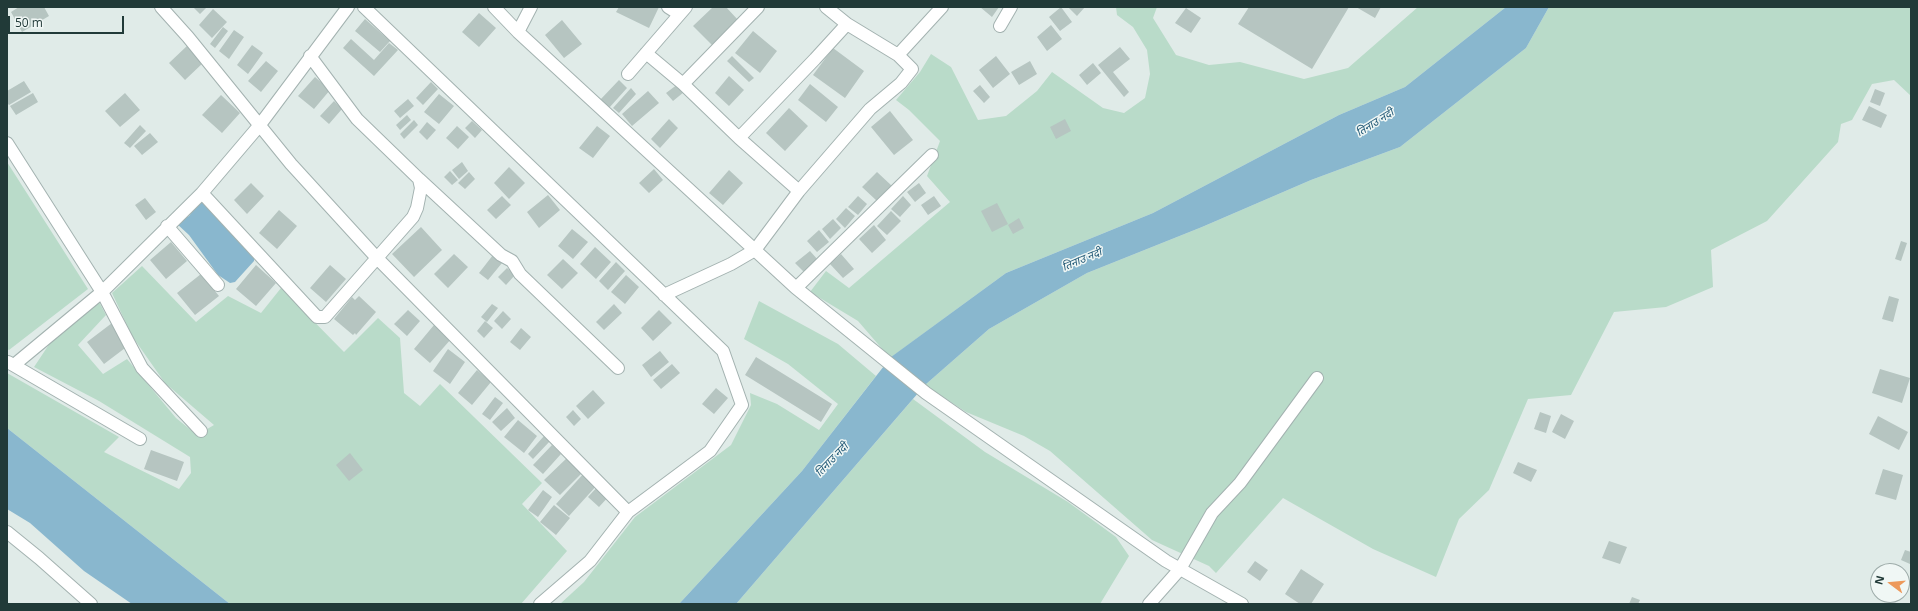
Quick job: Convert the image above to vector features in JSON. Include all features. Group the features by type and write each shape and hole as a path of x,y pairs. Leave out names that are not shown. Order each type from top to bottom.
{"street":[{"path":"161,7 188,37 259,126 376,257 628,512"},
{"path":"140,438 10,363 102,292 202,193 259,126 348,7"},
{"path":"364,7 723,351 742,405 710,451 628,512 590,561 540,604"},
{"path":"494,7 518,32 796,288 926,393 1166,561 1242,604"},
{"path":"518,32 531,7"},
{"path":"628,74 682,11 668,7"},
{"path":"683,84 758,7"},
{"path":"664,295 731,264 756,250 799,191 870,109 905,78 912,69 898,55 847,24 826,7"},
{"path":"898,55 942,7"},
{"path":"1000,26 1010,7"},
{"path":"739,138 847,24"},
{"path":"646,53 683,84 739,138 799,191"},
{"path":"310,56 357,120 501,256 512,261 520,274 618,368"},
{"path":"7,143 102,292 142,368 201,430"},
{"path":"796,288 932,155"},
{"path":"202,193 317,317 325,318 376,257 413,217 418,208 420,198 419,179"},
{"path":"167,226 218,285"},
{"path":"1149,604 1180,569 1212,513 1240,483 1317,378"},
{"path":"7,532 91,604"}],"green space":[{"path":"1116,7 1157,7 1153,18 1176,55 1209,65 1240,62 1304,79 1348,68 1418,7 1506,7 1405,87 1339,115 1153,213 1006,273 890,358 858,321 810,292 826,271 849,288 950,202 927,176 940,141 909,110 896,100 920,72 931,54 951,67 978,120 1006,116 1037,91 1052,72 1103,108 1124,113 1145,98 1150,74 1147,50 1133,27 1117,15"},
{"path":"1549,7 1911,7 1911,96 1894,80 1872,84 1852,120 1841,124 1838,142 1767,221 1711,250 1713,287 1666,307 1614,312 1571,395 1528,399 1489,490 1459,519 1436,577 1373,549 1283,498 1216,573 1209,566 1152,540 1050,451 1024,436 966,412 925,385 989,329 1087,273 1202,227 1311,180 1400,147 1526,48"},
{"path":"7,162 88,289 9,350 7,349"},
{"path":"142,266 196,322 228,296 261,313 281,288 344,352 378,318 400,338 404,393 420,406 440,384 542,483 522,504 567,551 521,604 230,604 7,428 7,373 119,437 104,452 179,489 191,473 190,457 99,401 34,367 52,340 99,302 106,315 78,345 103,374 127,359 176,418 197,435 214,425 165,383 132,336 112,293"},
{"path":"759,301 838,344 876,376 802,471 679,604 560,604 584,582 635,517 731,445 751,405 750,393 777,404 819,430 838,404 788,364 744,339"},
{"path":"913,399 985,452 1068,502 1116,537 1129,556 1100,604 736,604"}],"water":[{"name":"तिनाउ नदी","path":"1506,7 1549,7 1526,48 1400,147 1311,180 1202,227 1087,273 989,329 925,385 736,604 679,604 802,471 891,357 1006,273 1153,213 1339,115 1405,87"},
{"path":"205,201 254,255 254,261 235,282 230,283 218,275 189,235 176,223 189,216 199,202"},
{"path":"7,428 230,604 132,604 84,571 30,523 7,509"}],"building":[{"path":"19,7 44,7 49,16 22,32 11,12"},
{"path":"193,7 207,7 200,14"},
{"path":"619,7 659,7 649,28 616,12"},
{"path":"713,7 726,7 738,20 712,45 693,26"},
{"path":"980,7 999,7 992,17"},
{"path":"1061,7 1072,22 1060,31 1049,17"},
{"path":"1068,7 1085,7 1077,16"},
{"path":"1249,7 1349,7 1312,69 1238,24"},
{"path":"1356,7 1381,7 1375,18"},
{"path":"1186,8 1201,18 1191,33 1175,23"},
{"path":"213,9 227,22 212,38 199,25"},
{"path":"479,13 496,28 479,47 462,32"},
{"path":"365,19 390,41 380,52 355,31"},
{"path":"562,20 582,44 564,58 545,35"},
{"path":"1051,25 1062,39 1047,51 1037,37"},
{"path":"223,27 228,31 215,48 210,44"},
{"path":"234,30 244,37 229,59 219,51"},
{"path":"753,31 777,51 760,73 735,53"},
{"path":"351,39 374,60 389,43 398,50 374,76 343,48"},
{"path":"188,45 204,62 185,80 169,63"},
{"path":"252,45 263,53 248,74 237,65"},
{"path":"1120,47 1130,59 1113,72 1129,92 1124,97 1098,65"},
{"path":"833,48 864,71 845,98 813,75"},
{"path":"732,56 754,78 749,82 727,61"},
{"path":"996,56 1010,74 993,88 979,70"},
{"path":"266,61 278,71 261,92 248,81"},
{"path":"1030,61 1037,74 1019,85 1011,72"},
{"path":"1093,63 1101,73 1087,85 1079,75"},
{"path":"729,76 744,90 729,106 715,93"},
{"path":"315,77 330,90 314,109 298,96"},
{"path":"619,80 627,88 609,108 600,100"},
{"path":"24,81 31,92 9,105 7,103 7,91"},
{"path":"431,82 438,89 423,105 416,98"},
{"path":"678,84 684,92 673,101 666,93"},
{"path":"810,84 838,107 826,122 798,100"},
{"path":"980,85 990,97 984,103 973,91"},
{"path":"631,88 636,94 619,113 613,108"},
{"path":"1875,89 1885,93 1880,106 1870,102"},
{"path":"648,91 659,103 632,126 622,114"},
{"path":"33,93 38,102 16,115 10,106"},
{"path":"125,93 140,110 120,127 105,111"},
{"path":"439,94 454,106 439,124 424,112"},
{"path":"221,95 240,113 222,133 202,115"},
{"path":"408,99 414,106 400,118 394,111"},
{"path":"334,101 342,109 329,124 320,116"},
{"path":"1869,106 1887,115 1881,128 1862,120"},
{"path":"789,108 808,126 785,151 766,133"},
{"path":"890,111 913,140 894,155 871,127"},
{"path":"407,115 411,120 400,130 396,125"},
{"path":"669,119 678,128 660,148 651,139"},
{"path":"1065,119 1071,131 1056,139 1050,127"},
{"path":"414,120 418,125 404,139 400,134"},
{"path":"472,121 482,130 475,138 465,128"},
{"path":"427,122 436,130 427,140 419,132"},
{"path":"140,125 146,131 130,148 124,143"},
{"path":"457,126 469,137 458,149 446,138"},
{"path":"597,126 610,136 593,158 579,148"},
{"path":"150,133 158,142 142,155 134,146"},
{"path":"462,162 468,171 459,179 452,170"},
{"path":"509,167 525,183 509,199 494,183"},
{"path":"654,169 663,180 649,193 639,183"},
{"path":"729,170 743,183 723,205 709,193"},
{"path":"450,171 458,180 452,185 444,177"},
{"path":"469,172 475,179 465,189 458,183"},
{"path":"877,172 892,186 877,201 862,187"},
{"path":"251,183 264,196 247,214 234,200"},
{"path":"919,183 926,193 915,202 907,192"},
{"path":"548,195 560,210 539,228 527,212"},
{"path":"502,196 511,205 496,219 487,210"},
{"path":"858,196 867,204 858,215 848,207"},
{"path":"903,196 911,205 900,217 891,209"},
{"path":"934,196 941,206 928,215 921,205"},
{"path":"145,198 156,212 146,220 135,205"},
{"path":"997,203 1008,224 992,232 981,211"},
{"path":"846,208 855,216 845,228 836,219"},
{"path":"279,210 297,226 277,249 259,233"},
{"path":"891,211 901,221 887,235 877,226"},
{"path":"1019,218 1024,228 1013,234 1008,225"},
{"path":"833,219 841,228 830,239 822,229"},
{"path":"874,225 886,240 872,253 859,239"},
{"path":"421,227 442,250 414,277 392,254"},
{"path":"572,229 588,242 573,259 558,246"},
{"path":"819,230 829,242 817,252 807,241"},
{"path":"1901,241 1907,243 1901,261 1895,259"},
{"path":"171,242 187,261 166,279 150,260"},
{"path":"595,247 611,262 596,279 580,264"},
{"path":"810,251 818,260 804,272 795,263"},
{"path":"454,254 468,267 448,288 434,274"},
{"path":"841,254 854,269 843,278 830,264"},
{"path":"493,255 502,263 488,280 479,273"},
{"path":"563,259 578,273 562,289 547,275"},
{"path":"616,262 625,271 608,290 599,281"},
{"path":"256,265 276,283 256,306 236,289"},
{"path":"330,265 346,279 326,302 310,288"},
{"path":"507,268 515,275 506,285 498,277"},
{"path":"201,274 219,296 195,315 177,293"},
{"path":"626,275 639,287 625,304 611,292"},
{"path":"359,296 376,312 356,335 355,333 353,335 334,319 352,297 355,300"},
{"path":"1889,296 1899,299 1893,322 1882,319"},
{"path":"492,304 498,308 487,322 481,317"},
{"path":"614,304 622,313 604,330 596,322"},
{"path":"408,310 420,321 407,336 394,324"},
{"path":"659,310 672,323 653,341 641,328"},
{"path":"503,311 511,319 502,329 494,321"},
{"path":"485,321 493,328 484,338 477,331"},
{"path":"112,323 129,345 104,364 87,342"},
{"path":"434,325 451,339 430,363 414,349"},
{"path":"521,328 531,337 520,350 510,342"},
{"path":"448,349 465,362 450,384 433,371"},
{"path":"660,351 669,362 651,377 642,365"},
{"path":"756,357 832,404 821,422 745,375"},
{"path":"672,364 680,373 661,389 653,380"},
{"path":"1880,369 1910,378 1902,403 1872,393"},
{"path":"477,370 491,382 472,405 458,393"},
{"path":"716,388 728,398 714,414 702,404"},
{"path":"593,390 605,403 588,419 576,406"},
{"path":"495,397 503,403 490,420 482,414"},
{"path":"507,408 515,418 501,431 492,422"},
{"path":"573,410 581,419 574,426 566,417"},
{"path":"1540,412 1551,416 1546,433 1534,429"},
{"path":"1561,414 1574,421 1565,439 1552,432"},
{"path":"1878,416 1908,432 1899,450 1869,434"},
{"path":"518,420 537,436 524,453 504,437"},
{"path":"544,436 550,441 533,459 528,454"},
{"path":"552,445 561,454 543,474 533,465"},
{"path":"151,450 184,462 177,481 144,469"},
{"path":"350,453 363,470 349,481 336,465"},
{"path":"569,456 584,471 560,495 544,480"},
{"path":"1518,462 1537,470 1531,482 1513,473"},
{"path":"1883,469 1903,475 1896,500 1875,494"},
{"path":"585,472 598,484 569,516 556,504"},
{"path":"599,485 610,495 599,507 588,497"},
{"path":"543,490 552,497 538,517 528,510"},
{"path":"554,505 570,518 556,535 540,522"},
{"path":"1609,541 1627,547 1620,564 1602,558"},
{"path":"1905,550 1911,552 1910,564 1901,560"},
{"path":"1255,561 1268,570 1260,581 1247,572"},
{"path":"1301,569 1324,584 1311,604 1300,604 1285,594"},
{"path":"1632,597 1640,600 1638,604 1629,604"}]}
